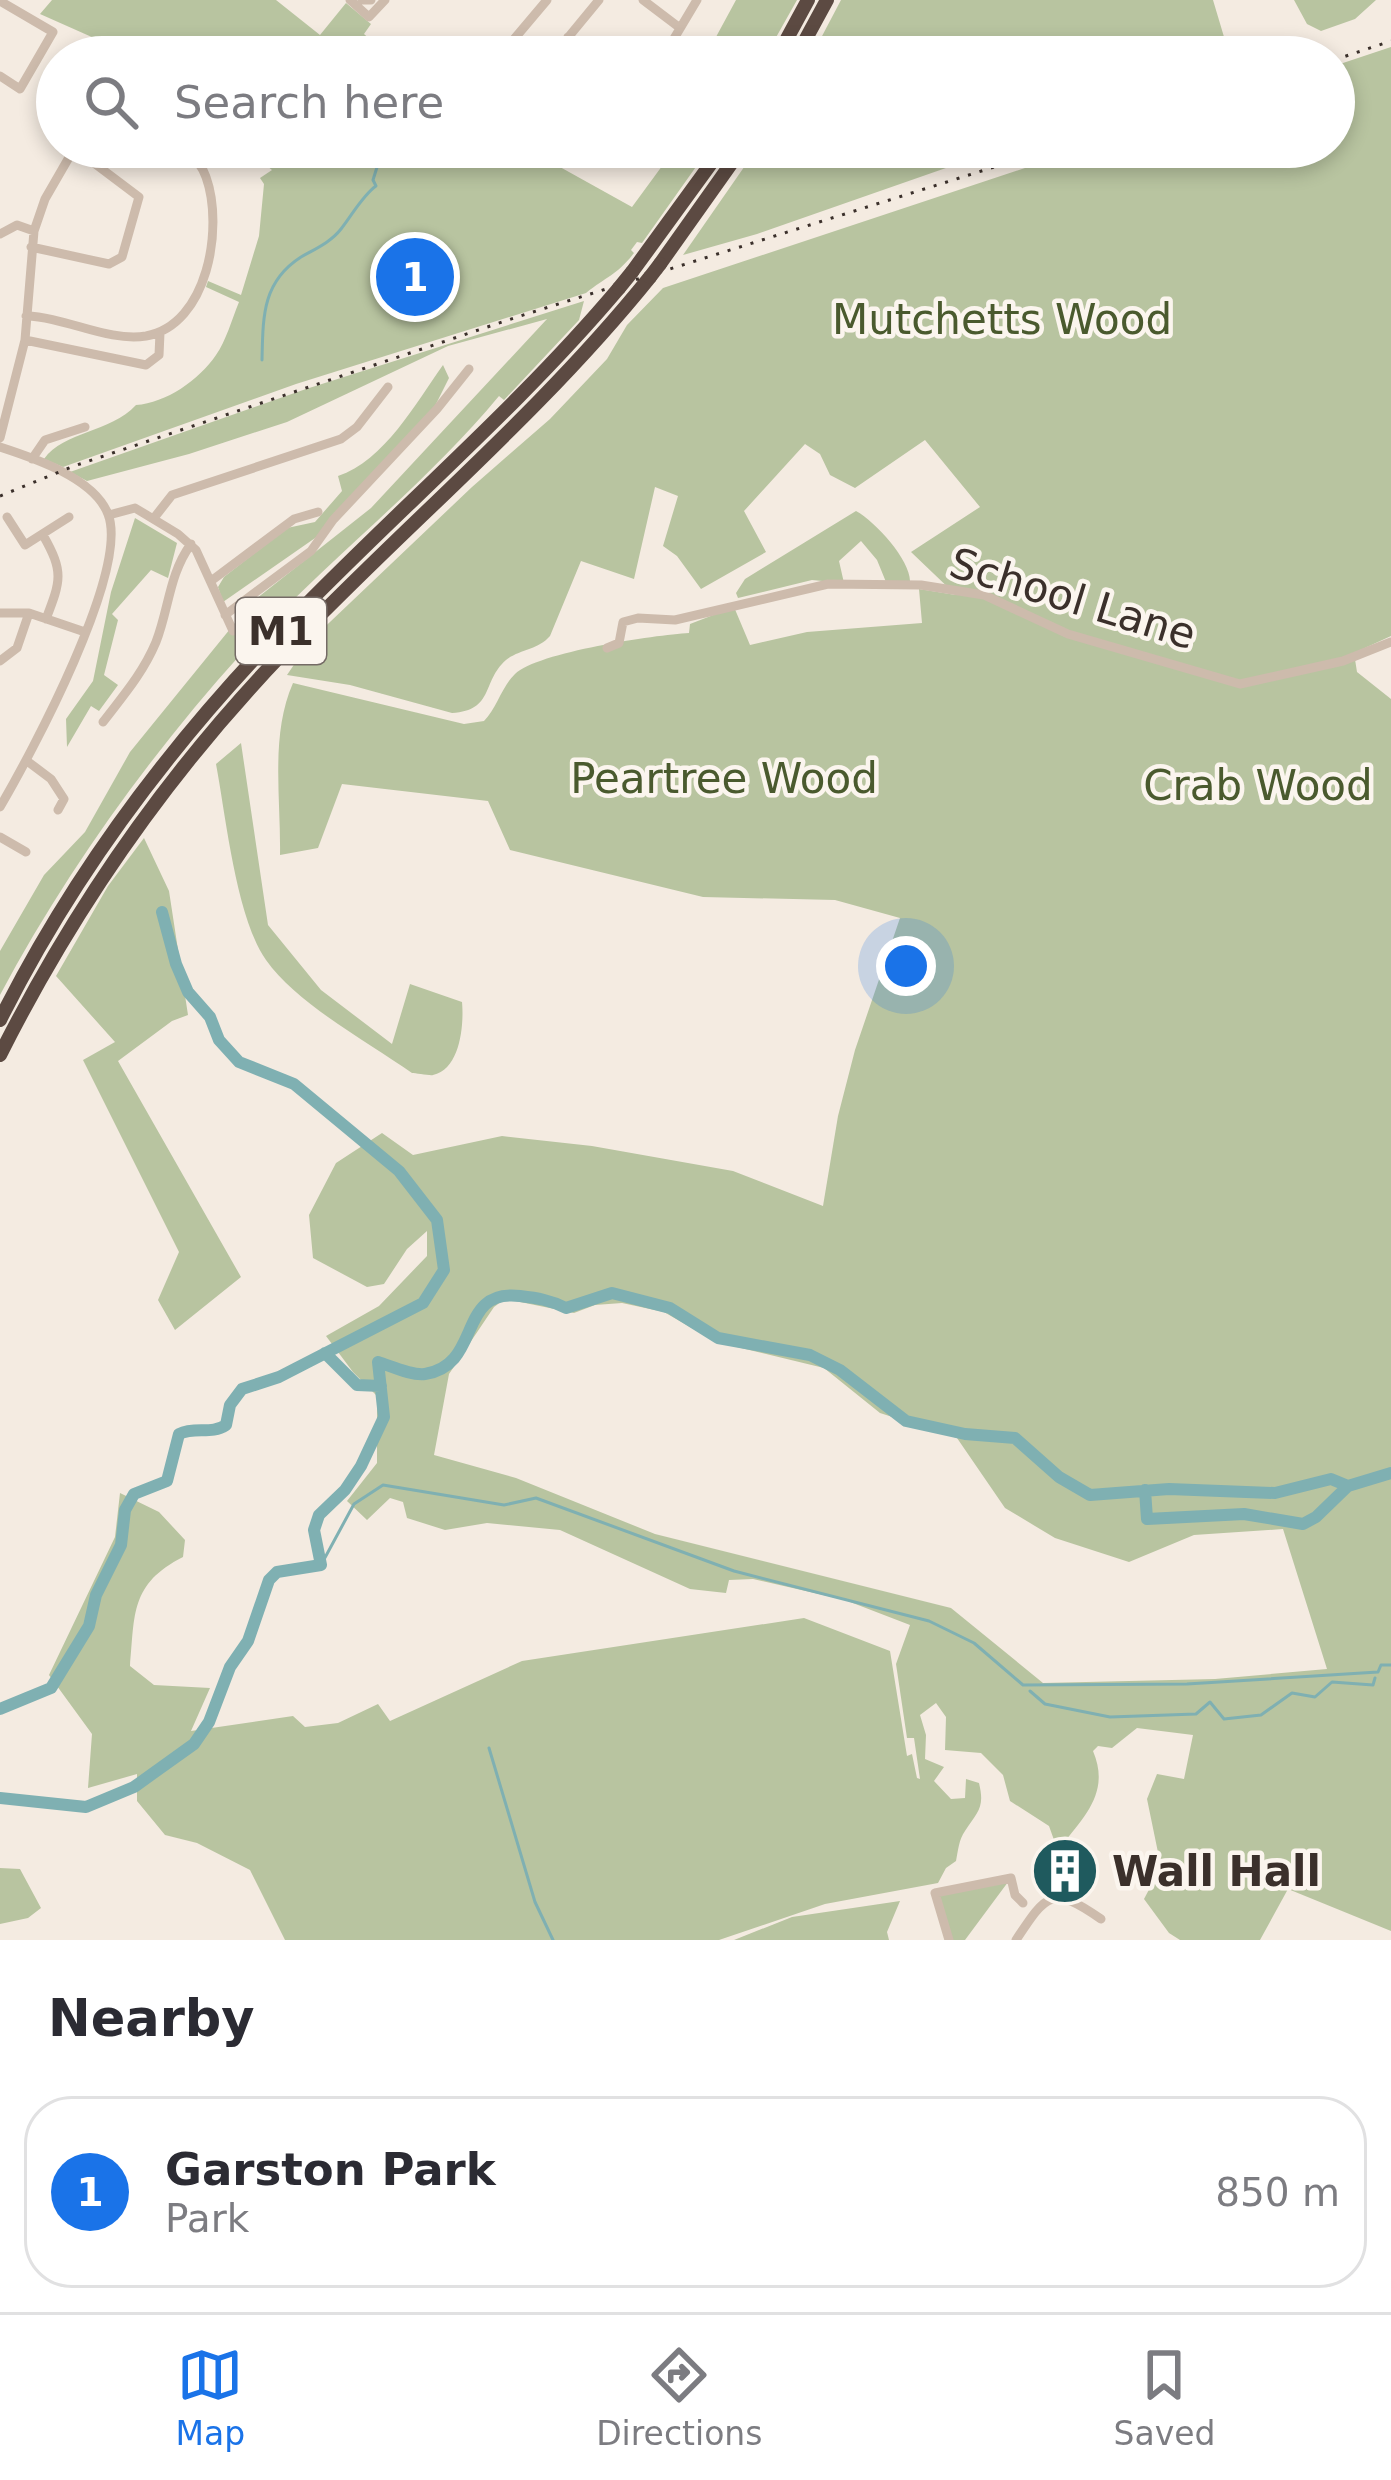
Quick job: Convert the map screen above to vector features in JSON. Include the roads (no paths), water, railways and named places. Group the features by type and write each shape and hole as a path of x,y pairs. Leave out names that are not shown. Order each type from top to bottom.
{"highway":[{"path":"788,36 808,0"},
{"path":"807,36 826,0"},
{"name":"M1","path":"0,1020 83,878 214,703 309,603 519,400 619,288 708,168"},
{"name":"M1","path":"0,1054 97,886 225,716 322,613 532,410 650,277 727,168"}],"street":[{"path":"350,0 369,17 385,0"},
{"path":"516,36 547,0"},
{"path":"569,36 599,0"},
{"path":"643,0 680,28"},
{"path":"675,36 697,0"},
{"path":"0,1 53,32 51,36"},
{"path":"0,76 20,89 36,61"},
{"path":"0,438 25,340 34,231 63,168"},
{"path":"31,247 109,264 122,257 139,197 101,168"},
{"path":"26,316 128,337 160,333 176,321 197,291 213,237 209,185 202,168"},
{"path":"0,234 17,225 34,231"},
{"path":"25,340 146,365 159,355 160,333"},
{"path":"225,615 311,551 332,520 469,369"},
{"path":"154,518 172,495 350,434 388,387"},
{"path":"32,459 45,440 85,427"},
{"path":"0,447 85,487 109,515 112,534 85,632 62,692 0,807"},
{"path":"109,515 135,508 191,544 233,631"},
{"path":"211,580 284,526 319,512"},
{"path":"7,517 25,544 69,517"},
{"path":"43,535 59,566 59,584 46,619"},
{"path":"103,722 145,666 166,612 175,568 191,544"},
{"name":"School Lane","path":"607,648 619,643 623,622 686,618 828,584 922,585 984,596 1068,634 1240,684 1342,661 1391,641"},
{"path":"0,613 29,614 85,632"},
{"path":"0,661 17,648 29,614"},
{"path":"26,761 57,785 64,799 58,810"},
{"path":"0,837 26,852"},
{"path":"949,1940 935,1893 1011,1878 1015,1894 1024,1903"},
{"path":"1016,1940 1039,1904 1052,1896 1071,1898 1100,1919"}],"waterway":[{"path":"262,360 264,315 272,289 288,267 337,234 376,186 377,168"},
{"path":"0,1709 51,1688 89,1626 96,1595 121,1545 125,1510 134,1494 167,1481 179,1434 226,1425 230,1405 242,1389 279,1377 423,1303 444,1270 437,1220 399,1171 294,1084 239,1062 219,1040 210,1017 188,992 162,912"},
{"path":"0,1798 86,1807 134,1787 194,1744 209,1722 230,1667 248,1641 269,1580 277,1572 321,1565 314,1530 319,1515 361,1466 384,1417 378,1362 420,1374 443,1368 464,1343 477,1315 500,1297 520,1296 566,1308 612,1293 670,1308 718,1338 810,1355 840,1370 906,1421 965,1434 1015,1438 1059,1477 1090,1495 1169,1489 1275,1493 1331,1479 1348,1486 1391,1473"},
{"path":"325,1353 357,1385 381,1386"},
{"path":"321,1565 354,1504 383,1485 504,1505 536,1498 734,1571 929,1621 974,1643 1023,1685 1187,1684 1378,1672 1381,1665 1391,1665"},
{"path":"1145,1490 1147,1519 1244,1514 1303,1524 1348,1486"},
{"path":"1030,1691 1045,1704 1110,1717 1196,1714 1210,1702 1224,1719 1261,1715 1292,1693 1315,1697 1332,1682 1373,1685 1375,1678"},
{"path":"489,1748 535,1902 553,1940"}],"railway":[{"path":"1355,53 1391,41"},
{"path":"0,496 74,466 517,317 991,168"}],"place":[{"name":"Garston Park","path":"415,277"},
{"name":"Wall Hall","path":"1065,1871"}],"park label":[{"name":"Mutchetts Wood","path":"1002,319"},
{"name":"Peartree Wood","path":"724,778"},
{"name":"Crab Wood","path":"1258,785"}]}
